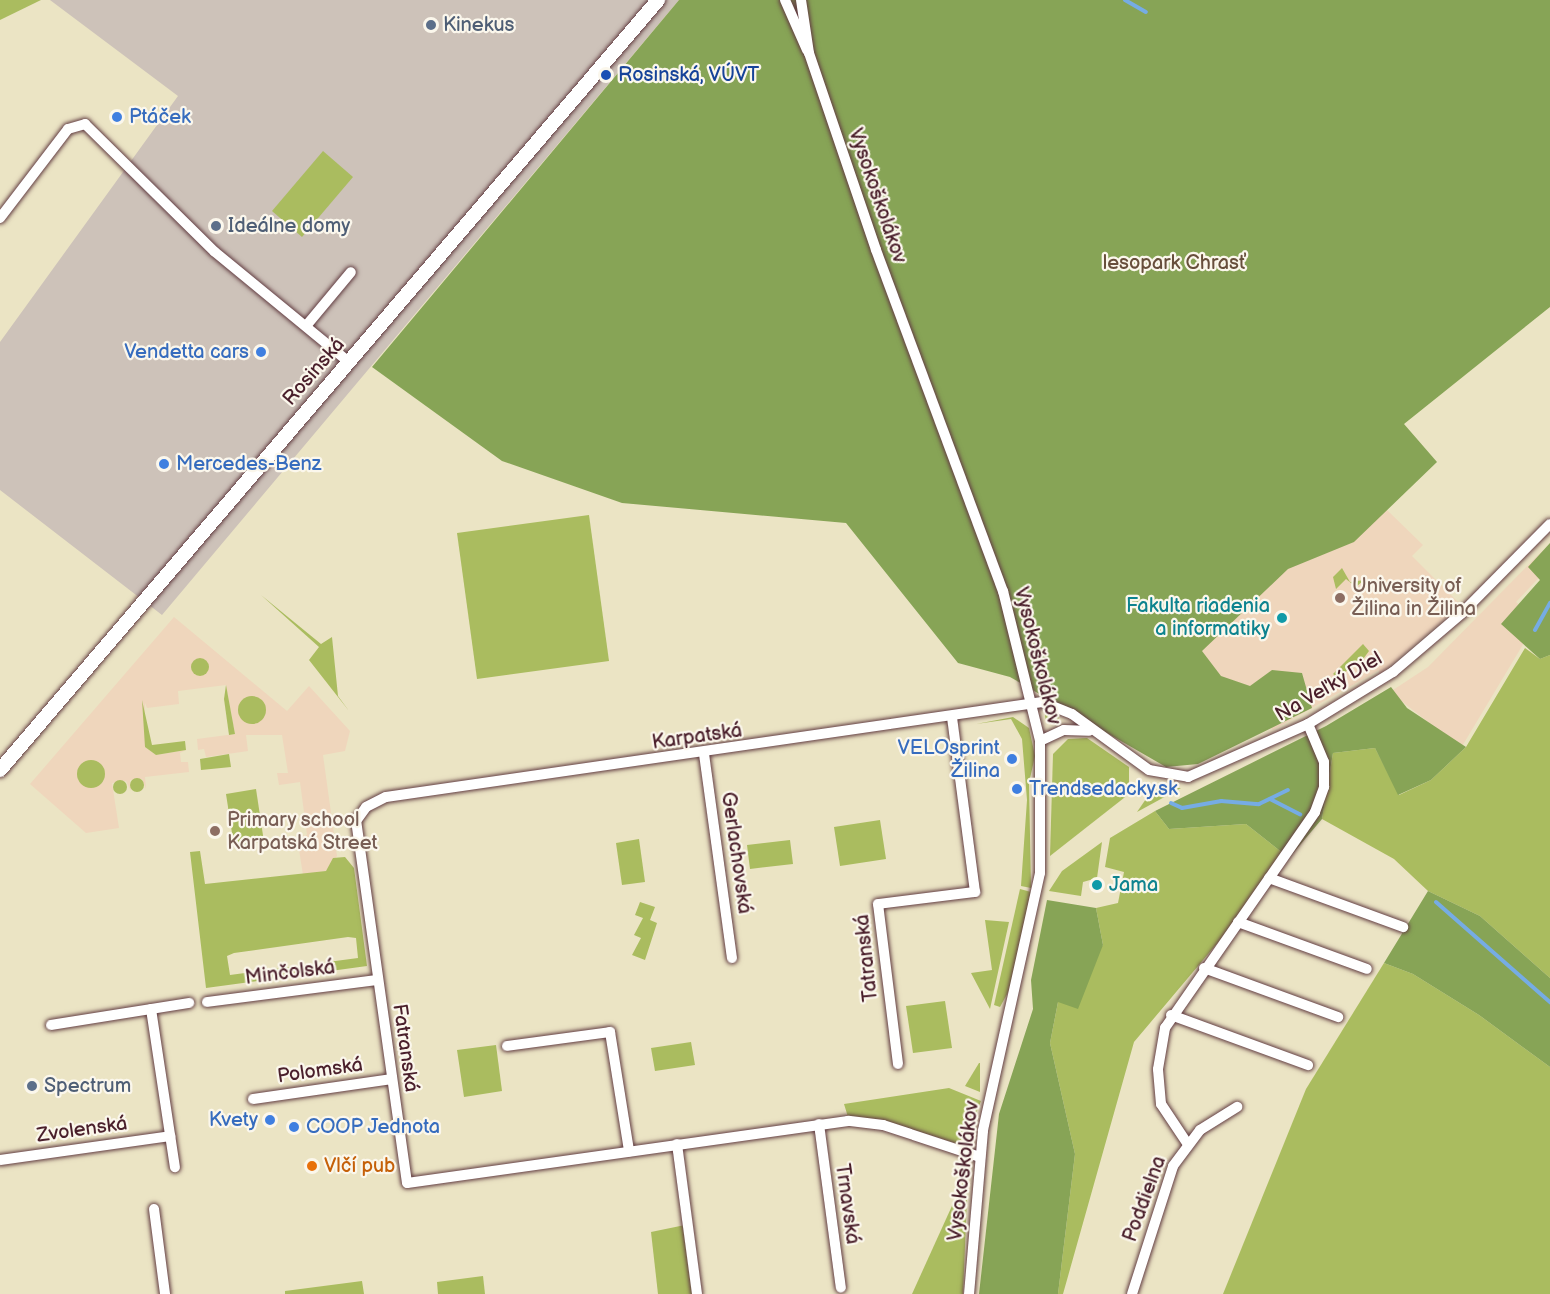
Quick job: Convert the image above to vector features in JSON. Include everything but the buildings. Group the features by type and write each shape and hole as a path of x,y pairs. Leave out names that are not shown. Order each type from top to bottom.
{"street":[{"name":"Rosinská","path":"0,770 658,0"},
{"name":"Vysokoškolákov","path":"785,0 809,53 1003,591 1035,704 1040,741 1043,825 1037,891 980,1157 969,1294"},
{"name":"Vysokoškolákov","path":"801,0 809,53"},
{"path":"0,218 78,122 127,162 215,252 349,362"},
{"path":"306,326 351,272"},
{"name":"Na Veľký Diel","path":"1035,704 1054,703 1090,731 1149,770 1179,777 1206,771 1308,724 1416,654 1550,524"},
{"name":"Karpatská","path":"366,807 386,797 704,754 1035,704"},
{"name":"Tatranská","path":"898,1064 878,904 975,892 952,718"},
{"path":"1187,1143 1166,1118 1158,1087 1160,1050 1171,1015 1315,812 1324,787 1324,762 1308,724"},
{"path":"1040,741 1064,730 1090,731"},
{"name":"Gerlachovská","path":"704,754 732,958"},
{"name":"Fatranská","path":"366,807 355,831 406,1183 819,1124 866,1122 980,1157"},
{"path":"1269,878 1403,927"},
{"path":"1238,922 1367,969"},
{"path":"1204,968 1338,1017"},
{"name":"Minčolská","path":"207,1002 376,980"},
{"path":"51,1025 189,1003"},
{"path":"151,1009 175,1167"},
{"path":"1171,1015 1308,1065"},
{"path":"507,1046 610,1032 629,1151"},
{"name":"Polomská","path":"253,1099 391,1079"},
{"name":"Poddielna","path":"1132,1294 1161,1196 1187,1143 1237,1107"},
{"name":"Trnavská","path":"819,1124 841,1288"},
{"name":"Zvolenská","path":"0,1160 170,1136"},
{"path":"677,1144 697,1294"},
{"path":"154,1209 165,1294"}],"shaded area":[{"path":"50,0 679,0 162,615 0,490 0,342 178,96"},
{"name":"University of Žilina in Žilina","path":"1351,475 1423,545 1412,556 1461,605 1379,675 1379,670 1273,730 1182,641"},
{"name":"University of Žilina in Žilina","path":"1542,551 1550,566 1516,602 1537,621 1461,748 1390,692 1428,667"},
{"path":"174,617 287,711 309,686 350,731 345,751 323,755 337,856 326,871 303,875 297,837 307,835 300,782 279,785 277,773 288,773 282,735 246,735 248,751 206,757 204,749 198,750 197,739 235,734 226,685 178,691 179,704 147,708 145,703 145,747 156,755 186,750 180,753 181,762 188,762 189,772 145,777 146,789 142,779 130,780 131,791 126,781 112,783 119,828 86,833 30,784"}],"green space":[{"path":"0,0 41,0 0,20"},
{"name":"lesopark Chrasť","path":"679,0 1550,0 1550,307 1404,424 1437,462 1354,542 1288,569 1202,651 1221,676 1250,686 1272,670 1302,673 1312,708 1198,764 1166,767 1010,677 958,663 846,523 622,503 502,461 372,367"},
{"path":"323,151 353,177 302,237 272,211"},
{"path":"589,515 609,661 477,679 457,533"},
{"path":"1550,543 1550,655 1540,659 1501,624 1540,580 1528,567"},
{"path":"1342,568 1350,582 1364,580 1356,587 1346,579 1336,589 1333,577"},
{"path":"261,595 321,644 332,637 338,696 349,711 309,660 319,647"},
{"path":"1363,644 1369,651 1361,662 1337,677 1333,674"},
{"path":"1525,648 1540,659 1550,655 1550,978 1480,916 1428,891 1394,859 1322,819 1333,753 1375,748 1399,795 1431,780 1466,747"},
{"path":"200,658 206,661 209,667 206,673 200,676 194,673 191,667 194,661"},
{"path":"226,685 235,734 229,735 224,699"},
{"path":"1391,687 1407,708 1466,747 1431,780 1398,795 1375,748 1333,753 1322,819 1289,858 1246,824 1169,829 1155,811 1326,726"},
{"path":"252,696 262,700 266,710 262,720 252,724 242,720 238,710 242,700"},
{"path":"142,700 152,745 185,741 186,750 156,755 145,747"},
{"path":"1049,709 1055,709 1059,716 1055,723 1049,723 1045,719 1045,713"},
{"path":"1013,717 1029,728 1035,756 1029,783 1031,888 1021,886 1027,800 1022,739 1011,719 976,724"},
{"path":"1087,738 1129,767 1129,794 1050,856 1053,754 1068,739"},
{"path":"229,754 231,767 201,770 200,759"},
{"path":"91,760 101,764 105,774 101,784 91,788 81,784 77,774 81,764"},
{"path":"137,778 142,780 144,785 142,790 137,792 132,790 130,785 132,780"},
{"path":"120,780 125,782 127,787 125,792 120,794 115,792 113,787 115,782"},
{"path":"1159,788 1181,788 1137,812 1148,796"},
{"path":"256,789 264,842 234,846 226,794"},
{"path":"1155,811 1169,829 1246,824 1289,858 1134,1042 1063,1294 1058,1294 1075,1154 1050,1043 1058,1002 1103,945 1096,908 1118,903 1124,872 1105,867 1110,838"},
{"path":"880,820 886,859 840,866 834,827"},
{"path":"639,839 645,882 622,885 616,843"},
{"path":"790,840 793,864 750,869 747,845"},
{"path":"1102,842 1097,878 1083,882 1081,896 1049,891 1062,871"},
{"path":"200,851 205,884 326,871 333,858 345,857 354,868 367,966 206,988 190,852","holes":["348,937 356,938 358,958 230,975 227,956 234,953"]},
{"path":"1020,889 1031,892 1011,987 1000,1007 994,1005"},
{"path":"1428,891 1480,916 1550,978 1550,1067 1479,1015 1413,974 1384,963"},
{"path":"1047,900 1096,908 1103,945 1078,1009 1058,1002 1050,1043 1075,1154 1058,1294 979,1294 999,1114 1033,1009 1031,980"},
{"path":"640,902 655,907 650,920 657,923 645,960 632,955 641,938 634,935 643,918 635,915"},
{"path":"985,920 1009,922 990,1009 971,973 992,970"},
{"path":"1384,963 1413,974 1479,1015 1550,1067 1550,1294 1223,1294 1306,1089"},
{"path":"945,1001 952,1048 913,1053 906,1006"},
{"path":"691,1042 695,1065 655,1071 651,1048"},
{"path":"496,1045 502,1091 464,1097 457,1050"},
{"path":"980,1063 980,1092 965,1086"},
{"path":"949,1088 981,1101 967,1136 955,1143 882,1120 848,1117 844,1104"},
{"path":"966,1175 968,1175 963,1294 912,1294"},
{"path":"685,1225 693,1294 658,1294 651,1232"},
{"path":"483,1276 485,1294 438,1294 437,1282"},
{"path":"362,1281 364,1294 285,1294 285,1291"}],"waterway":[{"path":"1125,0 1146,12"},
{"path":"1535,630 1550,603"},
{"path":"1171,803 1182,808 1221,801 1259,804 1288,790"},
{"path":"1270,799 1300,814"},
{"path":"1436,902 1550,1002"}],"place":[{"name":"Kinekus","path":"431,25"},
{"name":"Rosinská, VÚVT","path":"606,75"},
{"name":"Ptáček","path":"117,117"},
{"name":"Ideálne domy","path":"216,226"},
{"name":"Vendetta cars","path":"261,352"},
{"name":"Mercedes-Benz","path":"164,464"},
{"name":"University of Žilina in Žilina","path":"1340,598"},
{"name":"Fakulta riadenia a informatiky","path":"1282,618"},
{"name":"VELOsprint Žilina","path":"1012,759"},
{"name":"Trendsedacky.sk","path":"1017,789"},
{"name":"Primary school Karpatská Street","path":"215,831"},
{"name":"Jama","path":"1097,885"},
{"name":"Spectrum","path":"32,1086"},
{"name":"Kvety","path":"270,1120"},
{"name":"COOP Jednota","path":"294,1127"},
{"name":"Vlčí pub","path":"312,1166"}]}
